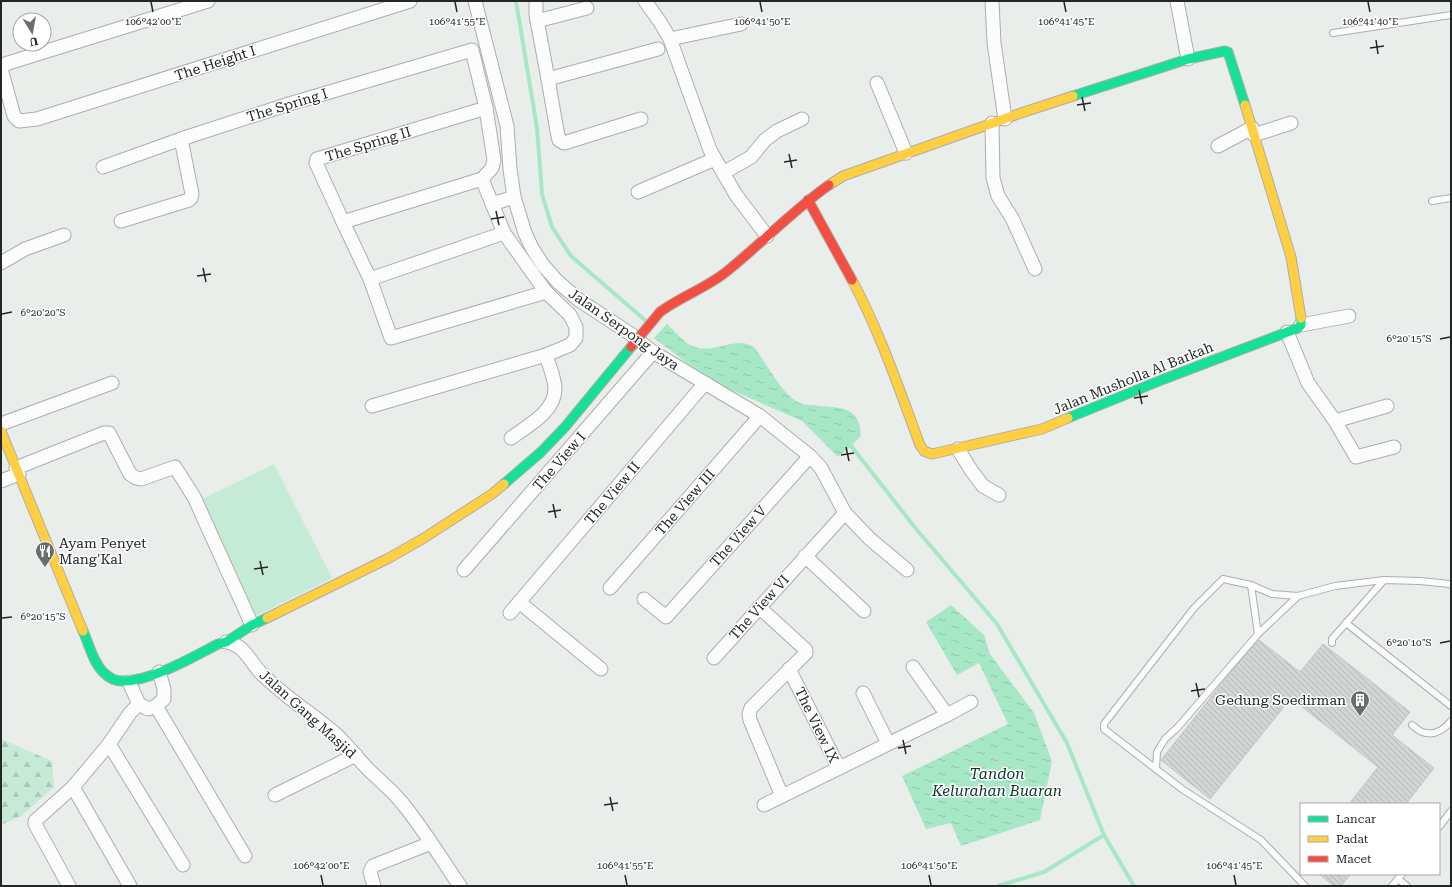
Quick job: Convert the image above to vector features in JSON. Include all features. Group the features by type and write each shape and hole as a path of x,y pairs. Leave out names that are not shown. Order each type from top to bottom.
{"street":[{"path":"174,6 208,1"},
{"name":"The Height I","path":"174,6 5,64 1,69 14,116 19,121 37,119 410,1"},
{"name":"Jalan Serpong Jaya","path":"475,1 507,126 510,169 514,197 525,233 532,248 543,265 556,281 579,300 632,335 653,352 760,416 810,456 821,468 845,513 870,539 907,570"},
{"path":"536,1 537,21 557,131 560,140 564,143 640,119"},
{"path":"645,1 670,39 710,150 736,195 767,236"},
{"path":"992,1 994,43 1005,119"},
{"path":"1177,1 1188,59"},
{"path":"537,21 587,8"},
{"path":"670,39 742,24"},
{"name":"The Spring I","path":"104,167 181,139 289,104 472,50 486,108"},
{"path":"548,79 658,50"},
{"path":"1,431 98,666 104,674 111,678 128,682 159,672 218,644 226,642 252,625 389,558 424,538 492,494 545,447 565,426 660,312 725,273 808,200 844,176 992,123 1188,59 1225,51 1228,52 1236,74 1290,257 1301,314 1301,324 1349,316"},
{"path":"877,83 906,153"},
{"path":"486,108 494,160 492,168 482,180 343,222 370,279 391,338 546,292"},
{"name":"The Spring II","path":"343,222 316,163 317,159 486,108"},
{"path":"723,173 751,157 765,140 777,131 802,119"},
{"path":"992,123 993,178 998,196 1012,218 1035,270"},
{"path":"1218,146 1253,132 1291,123"},
{"path":"122,221 189,200 191,198 192,194 181,139"},
{"path":"638,192 715,158"},
{"path":"372,406 546,356 570,345 576,338 576,327 570,315 546,292 504,233 482,180"},
{"path":"492,204 514,197"},
{"name":"Jalan Musholla Al Barkah","path":"808,200 868,310 920,445 924,451 932,454 1042,429 1164,379 1298,328 1301,324"},
{"path":"370,279 504,233"},
{"path":"1,263 25,249 64,235"},
{"path":"1287,332 1308,383 1335,421 1356,457 1394,447"},
{"name":"The View I","path":"464,570 653,352"},
{"path":"511,438 544,414 553,397 555,389 554,379 546,356"},
{"path":"1,424 112,383"},
{"name":"The View II","path":"510,613 705,383"},
{"path":"1335,421 1387,406"},
{"name":"The View III","path":"610,588 760,416"},
{"path":"1,482 18,471 109,433 130,474 136,478 141,479 175,467 194,497 252,625"},
{"path":"958,449 983,486 999,495"},
{"name":"The View V","path":"644,599 666,617 810,456"},
{"name":"The View VI","path":"714,658 845,513"},
{"path":"805,556 864,611"},
{"path":"519,602 601,669"},
{"name":"The View IX","path":"759,607 805,648 806,653 751,708 749,714 750,720 782,796"},
{"name":"Jalan Gang Masjid","path":"226,642 233,643 242,649 262,674 296,704 326,726 402,802 460,886"},
{"path":"913,667 947,715"},
{"name":"The View IX","path":"764,805 839,768 789,669"},
{"path":"128,682 139,704 148,708 156,706 164,699 164,689 159,672"},
{"path":"863,693 888,743"},
{"path":"839,768 971,702"},
{"path":"70,886 35,824 35,821 73,787 109,744 130,713 139,704"},
{"path":"156,706 245,856"},
{"path":"109,744 183,865"},
{"path":"275,795 356,756"},
{"path":"73,787 130,886"},
{"path":"374,886 370,872 371,868 431,843"}],"lane":[{"path":"1333,33 1451,15"},
{"path":"1432,201 1451,198"},
{"path":"1305,886 1261,840 1182,789 1104,729 1104,724 1194,608 1221,581 1226,579 1251,585 1272,594 1298,596 1335,586 1384,580 1451,584"},
{"path":"1332,643 1332,639 1384,580"},
{"path":"1251,585 1258,634"},
{"path":"1156,769 1157,752 1165,739 1178,727 1258,634 1298,596"},
{"path":"1346,623 1451,706"},
{"path":"1412,725 1422,732 1438,732 1447,727 1451,721"},
{"path":"1440,826 1451,811"},
{"path":"1392,886 1401,875"},
{"path":"1398,880 1407,886"}],"green space":[{"path":"274,464 332,578 254,617 200,500"},
{"path":"1,739 52,761 54,787 20,817 1,825"}],"water":[{"path":"667,324 692,346 702,349 740,343 754,347 789,396 803,404 839,408 852,413 857,418 860,425 861,436 838,457 802,421 720,385 692,367 654,338"},
{"name":"Tandon Kelurahan Buaran","path":"951,605 984,635 990,654 1034,713 1052,761 1040,820 961,846 951,823 926,829 902,776 1008,724 979,663 957,675 926,622"}],"building":[{"name":"Gedung Soedirman","path":"1259,640 1300,672 1323,644 1410,712 1392,735 1434,768 1407,803 1350,803 1378,767 1291,698 1210,799 1161,760 1234,668"},
{"path":"1320,875 1350,875 1341,886 1334,886"}],"waterway":[{"path":"516,1 537,128 542,194 552,227 571,256 646,321"},
{"path":"848,442 917,530 997,624 1067,743 1104,835 1134,886"},
{"path":"998,886 1044,872 1104,835"}],"traffic: fast":[{"path":"1073,96 1188,59 1225,51 1228,52 1245,105"},
{"path":"1068,418 1164,379 1298,328 1301,325 1301,318"},
{"path":"504,484 541,452 565,427 631,347"},
{"path":"83,631 94,658 103,672 109,677 122,681 145,677 171,668 218,644 226,642 252,625 267,618"}],"traffic: slow":[{"path":"829,185 843,176 1073,96"},
{"path":"1245,105 1291,257 1301,318"},
{"path":"852,280 880,340 920,445 924,451 932,454 1042,429 1068,418"},
{"path":"1,431 83,631"},
{"path":"267,618 389,558 424,538 492,494 504,484"}],"traffic: jam":[{"path":"660,312 726,272 815,195 829,185"},
{"path":"808,200 852,280"},
{"path":"631,347 660,312"}],"place":[{"name":"Ayam Penyet Mang'Kal","path":"45,568"},
{"name":"Gedung Soedirman","path":"1360,717"}]}
